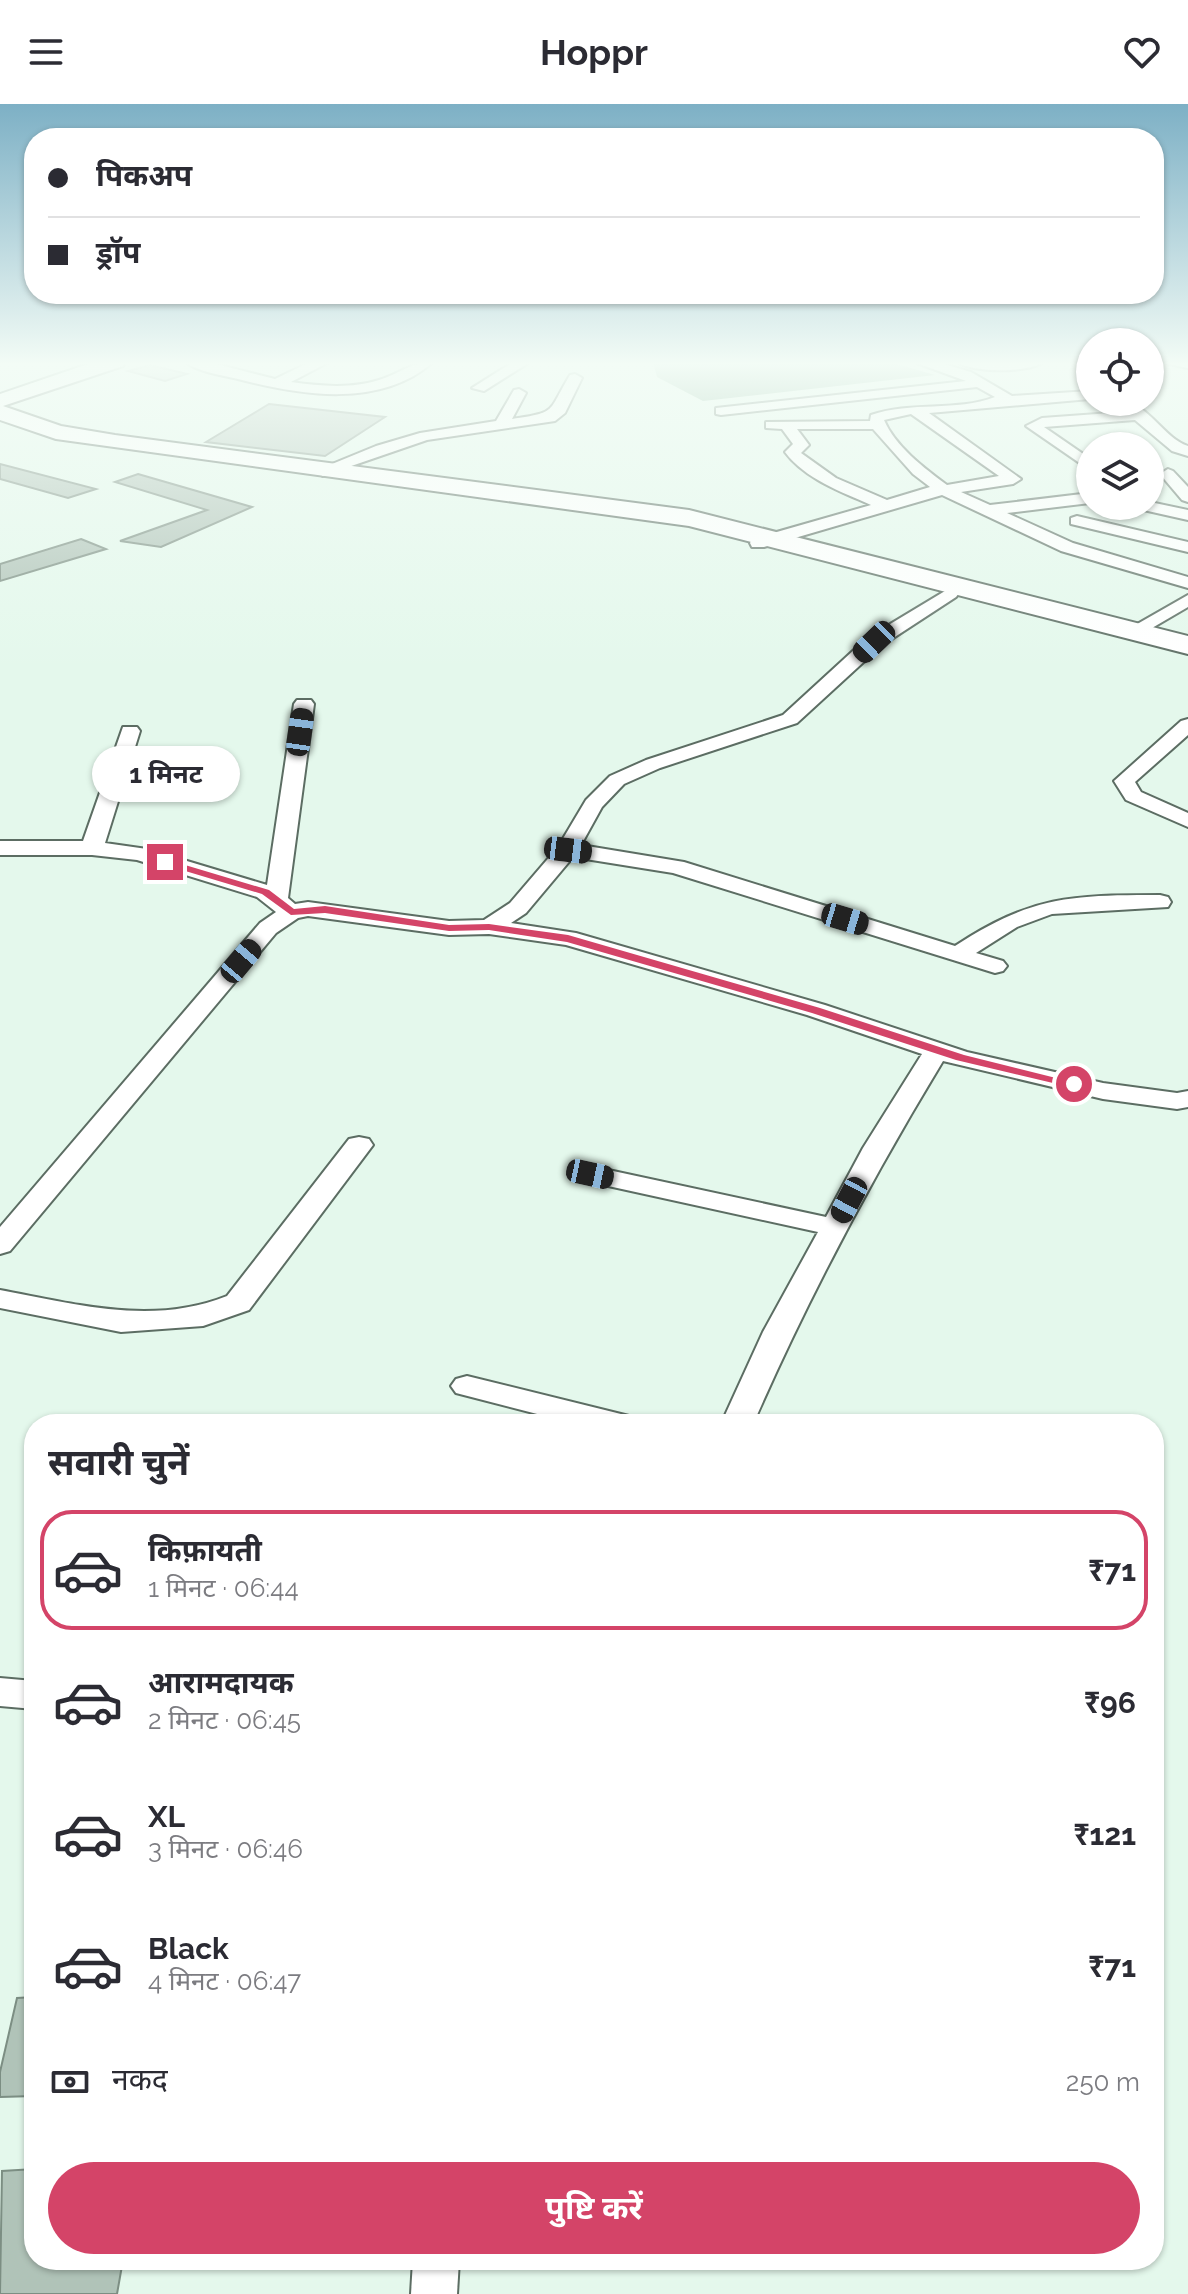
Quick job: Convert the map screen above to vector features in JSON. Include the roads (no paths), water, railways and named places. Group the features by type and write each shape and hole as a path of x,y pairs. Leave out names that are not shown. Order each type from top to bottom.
{"main road":[{"path":"221,464 580,509 768,540 950,593 1188,655"},
{"path":"275,464 642,511 1188,645"}],"street":[{"path":"323,471 343,464"},
{"path":"807,464 830,481 886,505"},
{"path":"912,464 944,490 1067,547 1188,583"},
{"path":"768,540 944,490 1013,479 992,464"},
{"path":"1168,474 1188,497"},
{"path":"990,510 1076,500"},
{"path":"1164,510 1188,515"},
{"path":"1077,521 1188,547"},
{"path":"489,927 518,908 568,850 593,804 617,780 653,764 790,719 874,642 950,593"},
{"path":"1134,631 1188,600"},
{"path":"0,1245 268,928 284,905 304,704"},
{"path":"1188,725 1124,781 1133,796 1188,821"},
{"path":"92,848 130,731"},
{"path":"0,848 92,848 139,854 244,884 284,905 449,928 489,927 568,938 816,1010 937,1050 1103,1091 1177,1101 1188,1099"},
{"path":"568,850 676,867 995,966"},
{"path":"958,954 1006,924 1044,910 1108,902 1160,902"},
{"path":"741,1414 778,1332 877,1148 937,1050"},
{"path":"12,1302 121,1322 203,1317 238,1303 359,1145"},
{"path":"590,1174 835,1227"},
{"path":"467,1386 578,1414"},
{"path":"434,2294 435,2270"}]}
